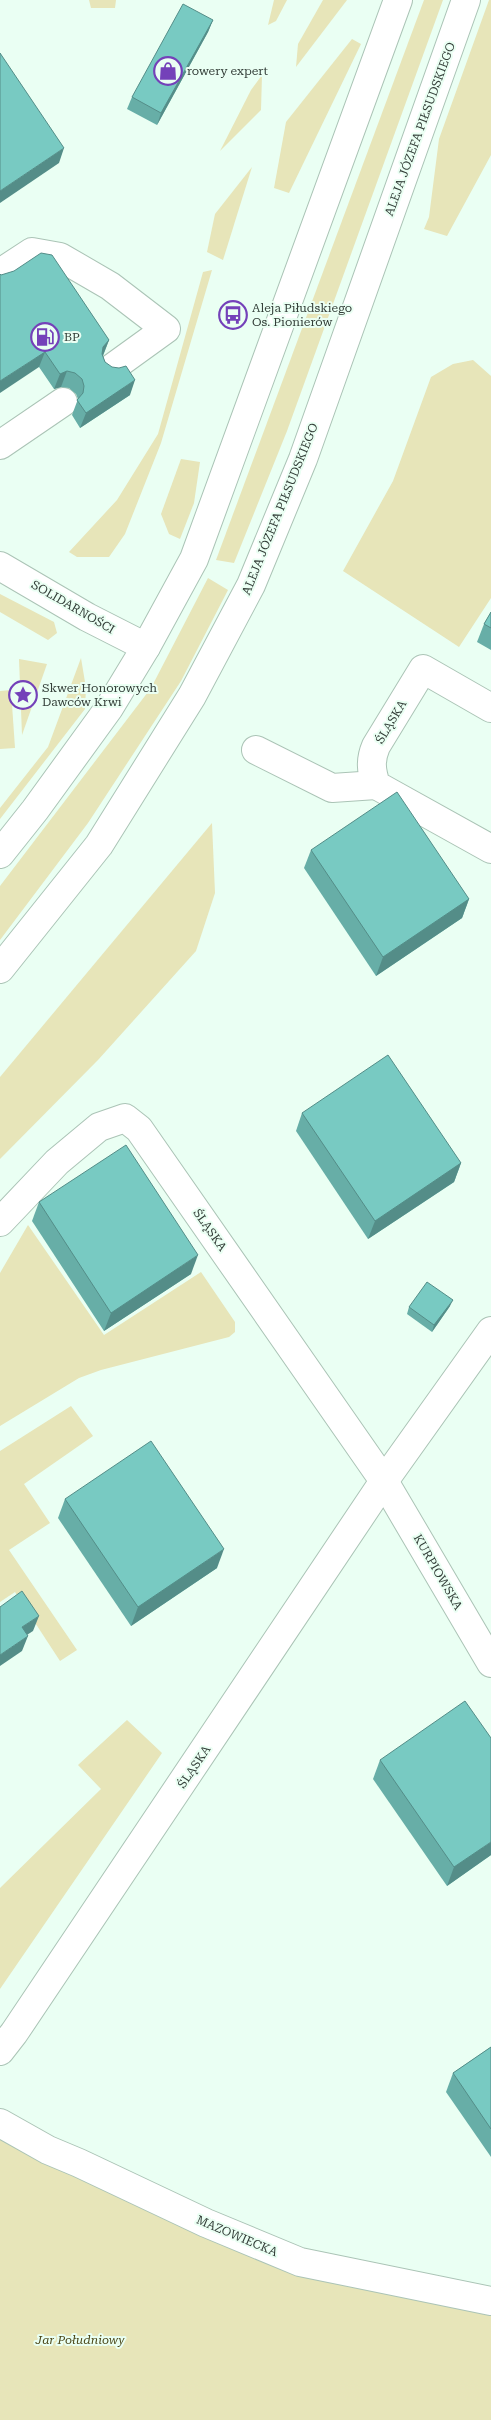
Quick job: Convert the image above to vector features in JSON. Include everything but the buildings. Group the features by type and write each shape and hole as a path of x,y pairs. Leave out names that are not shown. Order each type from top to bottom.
{"street":[{"path":"0,854 35,810 109,708 146,647 194,559 398,0"},
{"name":"ALEJA JÓZEFA PIŁSUDSKIEGO","path":"0,969 99,845 192,696 251,585 303,459 466,0"},
{"path":"0,273 32,252 60,258 110,286 166,329 112,368"},
{"path":"0,444 63,402"},
{"name":"SOLIDARNOŚCI","path":"0,566 87,617 146,647"},
{"name":"ŚLĄSKA","path":"376,785 372,773 371,758 376,746 423,669 491,708"},
{"path":"256,750 332,788 376,785 491,849"},
{"name":"ŚLĄSKA","path":"0,1222 57,1162 99,1127 125,1118 139,1129 384,1481"},
{"name":"ŚLĄSKA","path":"0,2051 197,1763 384,1481 491,1331"},
{"name":"KURPIOWSKA","path":"384,1481 491,1663"},
{"name":"MAZOWIECKA","path":"0,2123 48,2150 80,2163 206,2223 300,2262 491,2301"}],"green space":[{"path":"89,0 116,0 115,8 91,8"},
{"path":"274,0 287,0 276,21 268,25"},
{"path":"323,0 347,0 296,67 298,44"},
{"path":"424,0 443,0 287,431 234,563 216,560"},
{"path":"489,0 491,0 491,155 447,236 424,229 429,217 439,139"},
{"path":"352,39 361,44 289,193 274,188 286,122"},
{"path":"262,75 261,110 220,151 251,90"},
{"path":"252,167 223,260 207,252 215,214"},
{"path":"212,270 161,443 125,534 109,557 77,557 69,552 117,500 158,434 203,272"},
{"path":"473,360 491,376 491,598 459,647 343,571 393,481 431,377 453,364"},
{"path":"181,459 200,462 194,503 180,539 169,534 161,514"},
{"path":"208,578 228,590 181,681 88,823 0,940 0,886 151,688"},
{"path":"0,594 54,622 57,633 48,640 0,612"},
{"path":"81,658 86,688 85,709 0,819 0,808 48,747"},
{"path":"19,659 47,664 22,735"},
{"path":"11,690 15,748 0,749 0,691"},
{"path":"212,823 215,893 196,951 98,1060 0,1159 0,1077"},
{"path":"28,1225 104,1335 201,1272 235,1322 235,1332 229,1337 101,1370 79,1378 0,1426 0,1273"},
{"path":"71,1406 93,1436 24,1484 50,1523 9,1550 77,1650 60,1661 15,1592 0,1602 0,1451"},
{"path":"127,1720 162,1753 0,1989 0,1888 101,1789 78,1765"},
{"name":"Jar Południowy","path":"0,2123 206,2223 491,2301 491,2420 0,2420"}],"place":[{"name":"rowery expert","path":"168,71"},
{"name":"Aleja Piłudskiego Os. Pionierów","path":"233,315"},
{"name":"BP","path":"45,337"},
{"name":"Skwer Honorowych Dawców Krwi","path":"23,695"}]}
